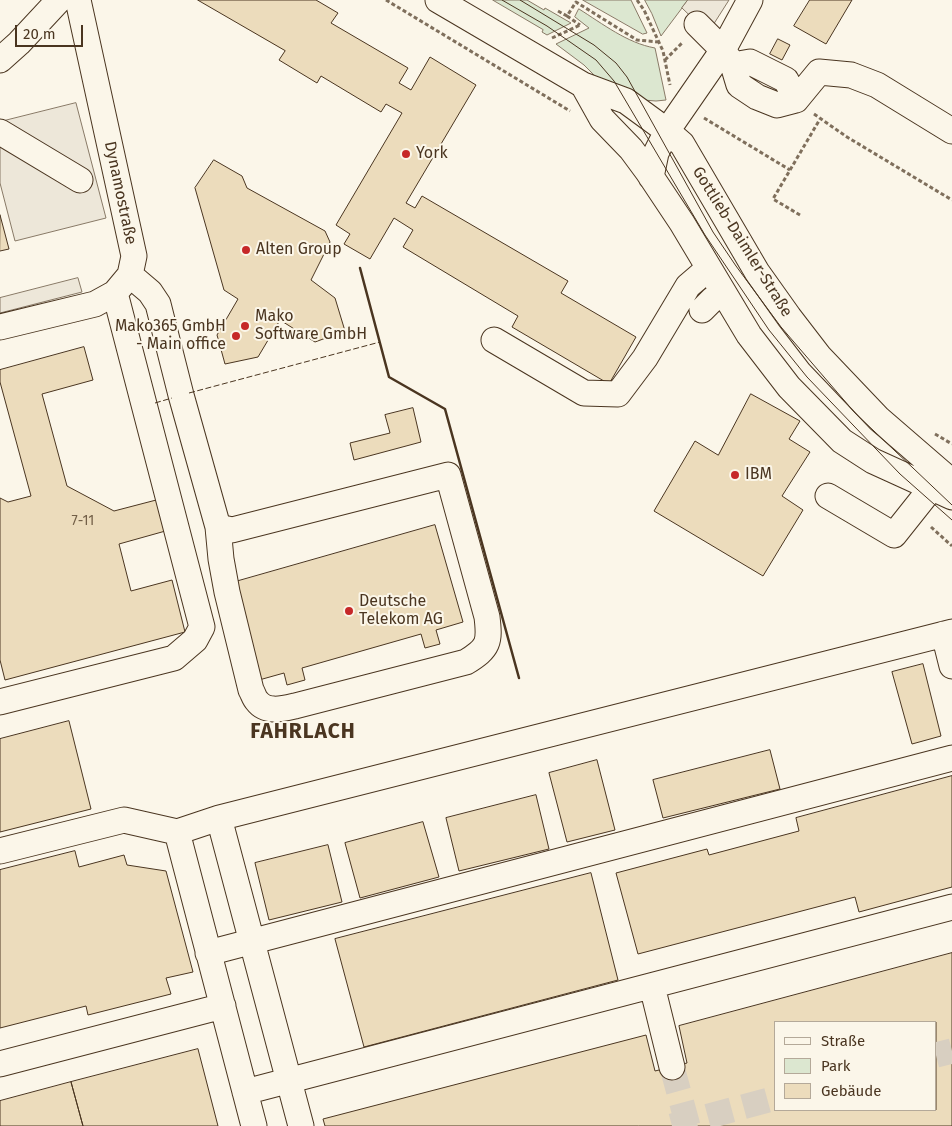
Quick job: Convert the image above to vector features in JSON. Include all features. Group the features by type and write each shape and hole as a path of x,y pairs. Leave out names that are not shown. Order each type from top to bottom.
{"street":[{"path":"0,60 59,0"},
{"name":"Dynamostraße","path":"78,0 134,256 123,284"},
{"name":"Gottlieb-Daimler-Straße","path":"438,0 583,84 626,101 682,144 757,272 789,318 819,356 943,484"},
{"path":"651,177 656,153 667,131 685,106 728,58 750,0"},
{"path":"697,24 728,58 739,85 757,97 777,105 796,100 819,72 851,75 877,85 952,131"},
{"path":"583,84 602,119 631,149 648,172 682,223 750,335 789,387 842,441 873,461 943,484"},
{"path":"0,132 80,180"},
{"path":"494,340 584,393 618,394 645,358 688,286 709,268"},
{"path":"0,327 95,304 123,284"},
{"path":"123,284 150,292 158,304 181,396 218,527 227,592 251,690 257,702 268,709 279,710 295,706 466,662 480,654 486,644 489,633 487,617 448,475 232,530 218,527"},
{"path":"0,702 174,658 194,640 202,627 123,284"},
{"path":"702,310 712,300 725,295"},
{"path":"842,441 858,442 868,439 875,433 878,419"},
{"path":"828,496 894,535 926,496 943,484"},
{"path":"0,851 124,820 177,832 220,818 948,633 952,666"},
{"path":"208,953 952,758"},
{"path":"220,818 301,1126"},
{"path":"177,832 254,1126"},
{"path":"245,1092 952,907"},
{"path":"652,986 672,1067"},
{"path":"0,1064 223,1006"}],"path":[{"path":"638,0 663,52 672,94 685,106 790,170"},
{"path":"567,16 576,2 637,40 659,42"},
{"path":"552,38 580,25 558,11"},
{"path":"796,100 846,137 952,200"},
{"path":"800,215 773,199 820,119"}],"green space":[{"path":"493,0 527,0 571,23 547,35 542,32 543,30"},
{"path":"583,0 631,0 647,33 643,34"},
{"path":"645,0 688,0 661,36"},
{"path":"579,9 625,37 645,46 655,48 666,100 643,100 596,77 584,65 556,44 589,28 575,17"}],"shaded area":[{"path":"688,0 729,0 708,33 682,8"},
{"path":"76,103 106,218 15,241 0,183 0,122"},
{"path":"78,278 82,292 0,313 0,298"}],"building":[{"name":"York","path":"198,0 316,0 338,13 331,23 408,68 399,83 411,90 430,57 476,85 406,203 415,208 422,196 568,281 561,293 636,337 609,384 512,327 518,316 403,247 413,230 394,218 370,259 344,244 350,234 336,225 402,113 386,104 381,112 321,76 317,83 279,60 285,51"},
{"path":"810,0 852,0 826,44 794,26"},
{"path":"778,39 790,45 782,60 770,54"},
{"path":"214,160 242,176 247,188 325,231 330,242 311,280 335,298 345,331 315,342 280,320 258,357 225,364 217,335 238,299 224,290 195,188"},
{"path":"0,215 9,249 0,251"},
{"path":"84,347 93,380 42,394 67,486 114,511 160,499 169,530 119,544 131,591 172,580 185,632 5,680 0,660 0,498 8,502 31,496 0,382 0,370"},
{"name":"IBM","path":"751,394 800,421 789,439 810,452 782,496 803,510 763,576 654,511 695,441 718,455"},
{"path":"413,408 421,442 354,460 350,443 390,433 385,415"},
{"name":"Deutsche Telekom AG","path":"435,525 463,622 436,630 440,644 425,648 421,634 302,668 305,680 287,685 284,673 259,680 235,582"},
{"path":"923,664 941,736 912,744 892,672"},
{"path":"69,721 91,809 0,832 0,739"},
{"path":"770,750 780,789 663,818 653,780"},
{"path":"597,760 615,830 567,842 549,773"},
{"path":"952,776 952,887 859,912 855,897 638,954 616,873 707,849 709,855 799,831 796,818"},
{"path":"536,795 549,849 459,871 446,818"},
{"path":"423,822 439,877 360,898 345,843"},
{"path":"328,845 342,902 269,920 255,863"},
{"path":"75,851 79,867 124,855 127,865 166,871 193,972 166,978 171,994 88,1015 86,1006 0,1028 0,870"},
{"path":"591,873 618,980 364,1047 335,939"},
{"path":"952,953 952,1126 325,1126 323,1119 646,1035 655,1071 687,1063 679,1026"},
{"path":"198,1049 218,1126 83,1126 71,1082"},
{"path":"71,1082 83,1126 0,1126 0,1101"}],"tunnel":[{"path":"937,1055 952,1051"},
{"path":"672,1067 688,1126"},
{"path":"672,1126 774,1099"}],"tram line":[{"path":"502,0 547,26 596,60 614,81 705,235 769,330 807,377 900,474 952,520"},
{"path":"520,0 594,45 616,63 627,77 713,232 781,327 855,413 952,505"}],"fence":[{"path":"189,393 380,342"},
{"path":"155,403 172,398"}],"wall":[{"path":"360,268 389,377 445,409 519,678"}],"place":[{"name":"York","path":"406,154"},
{"name":"Alten Group","path":"246,250"},
{"name":"Mako Software GmbH","path":"245,326"},
{"name":"Mako365 GmbH - Main office","path":"236,336"},
{"name":"IBM","path":"735,475"},
{"name":"Deutsche Telekom AG","path":"349,611"}],"district":[{"name":"FAHRLACH","path":"303,732"}]}
